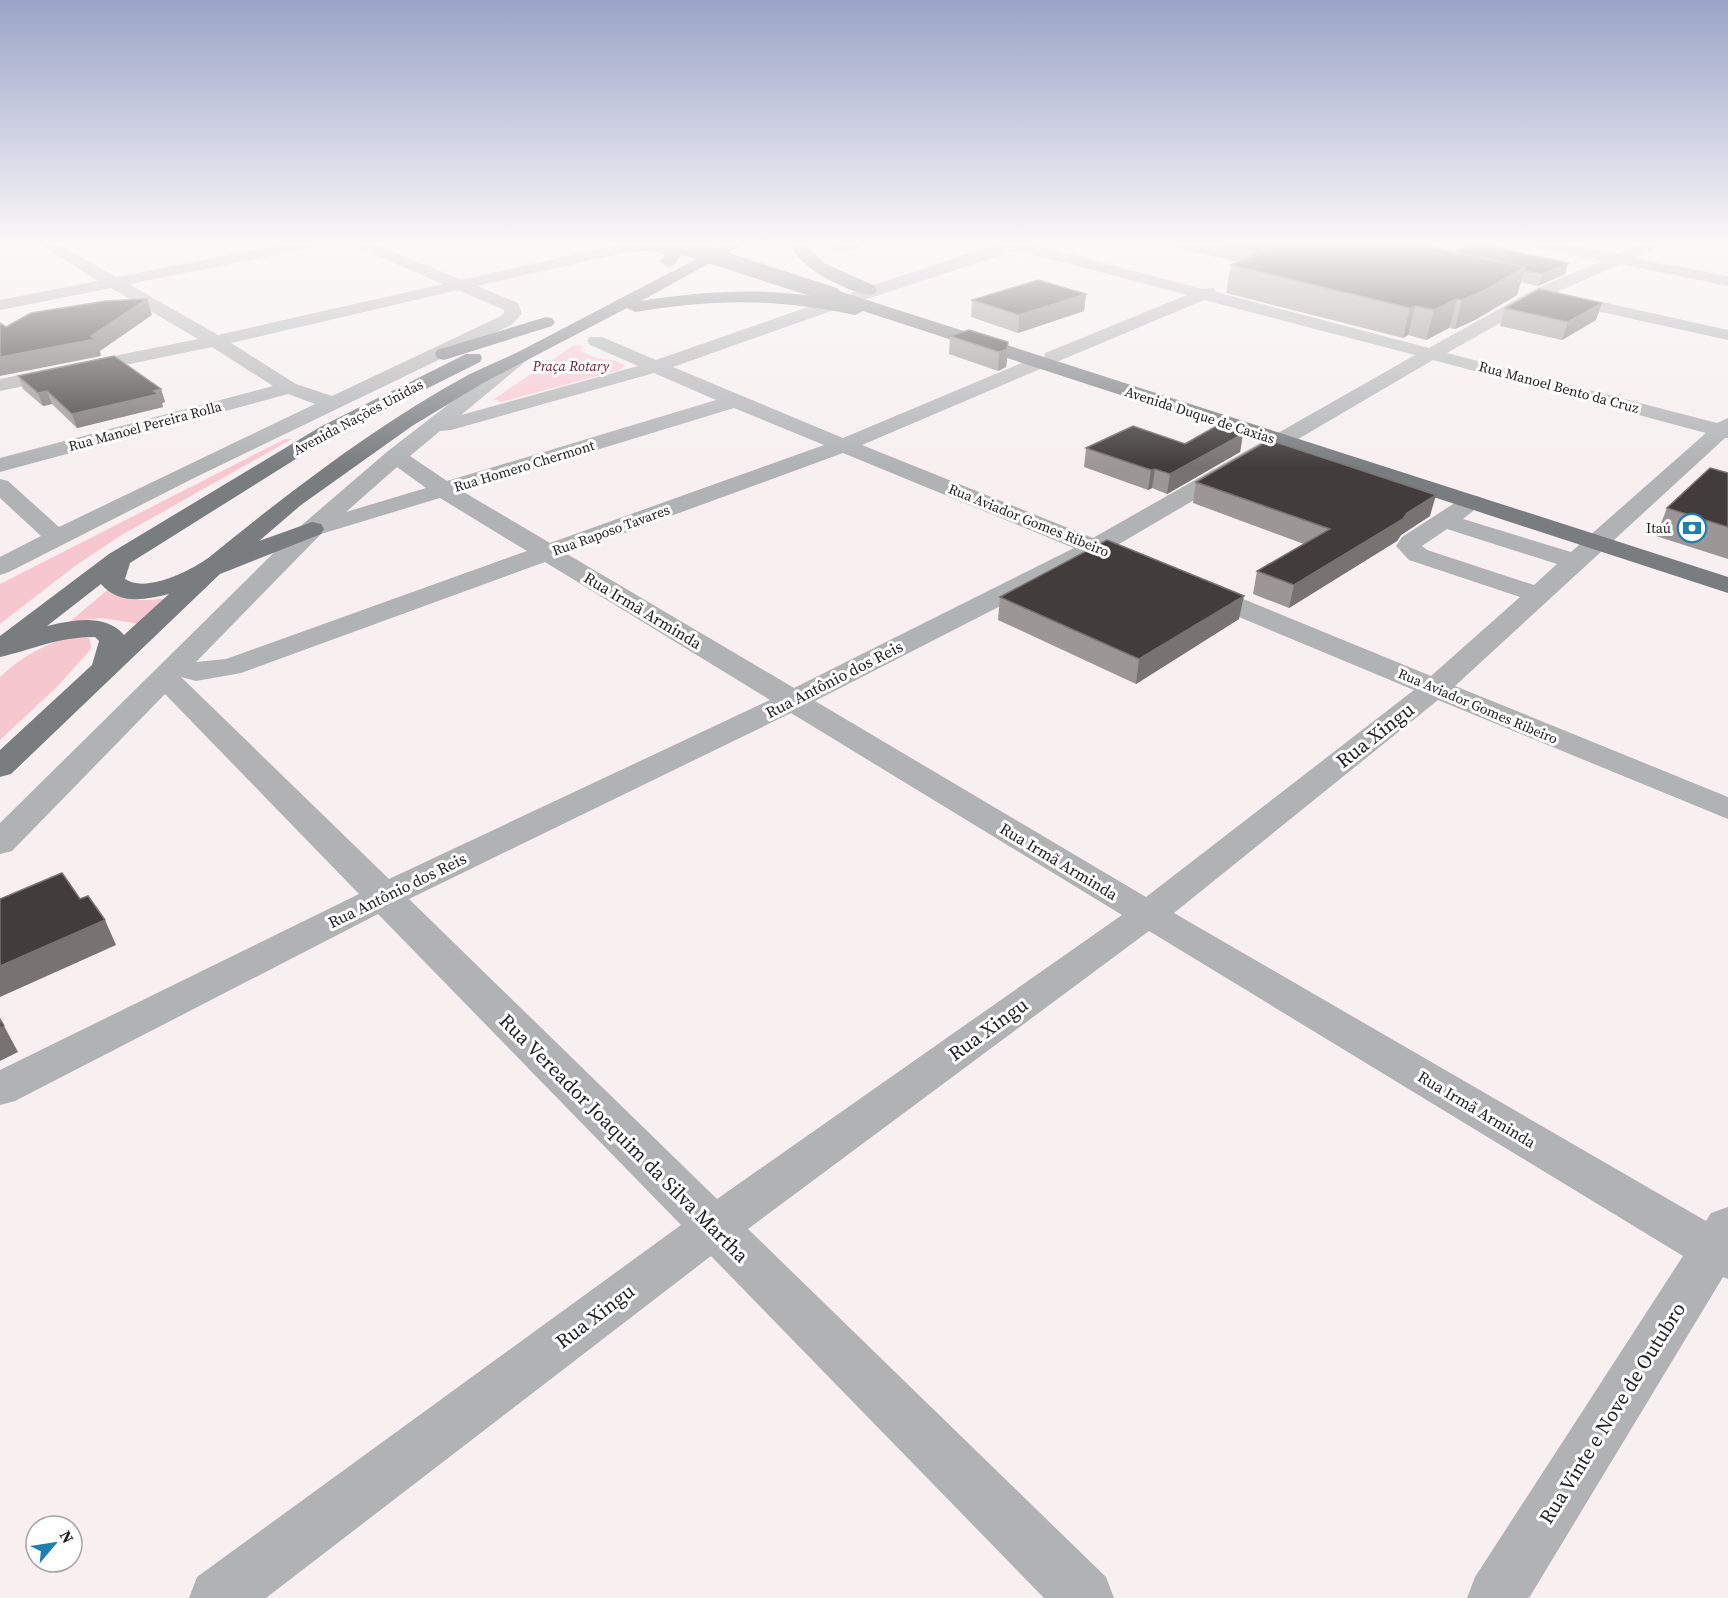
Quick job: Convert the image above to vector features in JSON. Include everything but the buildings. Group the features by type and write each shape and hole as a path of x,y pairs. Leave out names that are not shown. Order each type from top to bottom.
{"main road":[{"name":"Avenida Nações Unidas","path":"1,647 118,559 327,431 555,318"},
{"name":"Avenida Nações Unidas","path":"0,767 211,568 293,500 405,422 476,379 522,357 584,318"},
{"name":"Avenida Duque de Caxias","path":"905,318 1286,437 1594,545 1728,572"},
{"name":"Avenida Duque de Caxias","path":"931,318 1045,360"},
{"path":"430,358 546,322"},
{"path":"327,431 332,403"},
{"name":"Avenida Duque de Caxias","path":"1286,437 1594,545 1728,585"},
{"path":"118,559 112,580 119,587 137,593 181,583 211,568 312,530"},
{"path":"1,647 69,629 102,629 113,639 105,669"}],"street":[{"path":"176,318 290,388 332,403"},
{"path":"0,385 317,318"},
{"name":"Avenida Nações Unidas","path":"0,567 56,537 430,358 509,318"},
{"path":"431,430 655,367 789,318"},
{"name":"Rua Raposo Tavares","path":"172,671 196,672 231,667 548,553 843,445 1146,318"},
{"name":"Rua Manoel Bento da Cruz","path":"1292,318 1726,428"},
{"name":"Rua Antônio dos Reis","path":"0,1089 382,897 794,700 1096,547 1497,318"},
{"path":"1650,318 1728,335"},
{"name":"Rua Aviador Gomes Ribeiro","path":"596,341 735,401 1129,561"},
{"name":"Avenida Nações Unidas","path":"0,843 312,530 396,456 522,357"},
{"name":"Rua Manoel Pereira Rolla","path":"0,465 290,388"},
{"name":"Rua Homero Chermont","path":"312,530 735,401"},
{"name":"Rua Xingu","path":"218,1598 714,1227 1148,914 1435,688 1726,428"},
{"name":"Rua Irmã Arminda","path":"396,456 445,491 1148,914 1723,1245"},
{"path":"0,486 56,537"},
{"path":"1472,502 1411,542 1408,546 1410,549 1418,555 1539,595"},
{"path":"1446,521 1594,545"},
{"path":"0,553 56,537"},
{"name":"Rua Aviador Gomes Ribeiro","path":"1172,579 1728,809"},
{"name":"Rua Vereador Joaquim da Silva Martha","path":"172,671 382,897 1085,1598"},
{"name":"Rua Vinte e Nove de Outubro","path":"1496,1598 1723,1245"}],"green space":[{"name":"Praça Rotary","path":"574,345 585,346 580,350 591,356 625,365 620,370 501,402 494,399"},
{"path":"285,439 292,439 120,536 75,566 0,624 0,584"},
{"path":"110,588 123,596 136,599 166,598 140,624 101,618 68,623"},
{"path":"77,636 90,639 91,649 58,686 0,740 0,677 36,651 55,642"}],"place":[{"name":"Itaú","path":"1692,528"}]}
